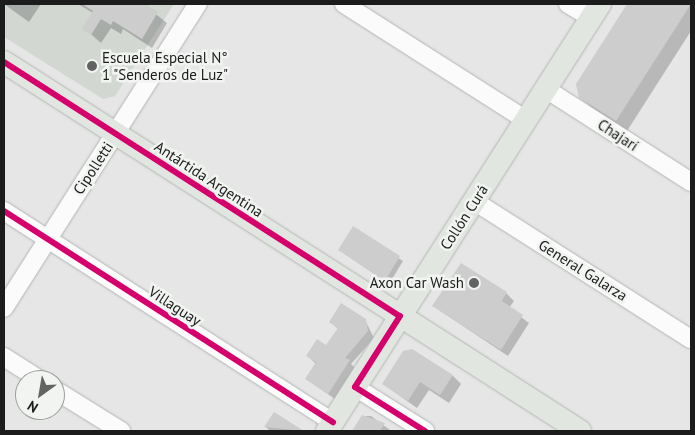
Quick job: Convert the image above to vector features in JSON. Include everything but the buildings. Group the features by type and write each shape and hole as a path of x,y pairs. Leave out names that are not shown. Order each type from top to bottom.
{"main road":[{"name":"Collón Curá","path":"330,427 595,11"},
{"name":"Antártida Argentina","path":"4,62 580,431"}],"street":[{"name":"Cipolletti","path":"4,308 198,4"},
{"path":"344,4 526,120"},
{"path":"568,4 595,11"},
{"name":"Chajarí","path":"546,89 691,182"},
{"name":"General Galarza","path":"474,201 691,339"},
{"name":"Villaguay","path":"4,211 330,427"},
{"path":"4,357 24,370"},
{"path":"355,387 425,431"},
{"path":"65,396 121,431"}],"shaded area":[{"name":"Escuela Especial N° 1 \"Senderos de Luz\"","path":"4,4 174,4 115,96 103,99 4,37"}],"cycle path":[{"path":"4,62 400,316 355,387 425,431"},
{"path":"4,211 333,422"}],"place":[{"name":"Escuela Especial N° 1 \"Senderos de Luz\"","path":"92,66"},
{"name":"Axon Car Wash","path":"474,283"}]}
